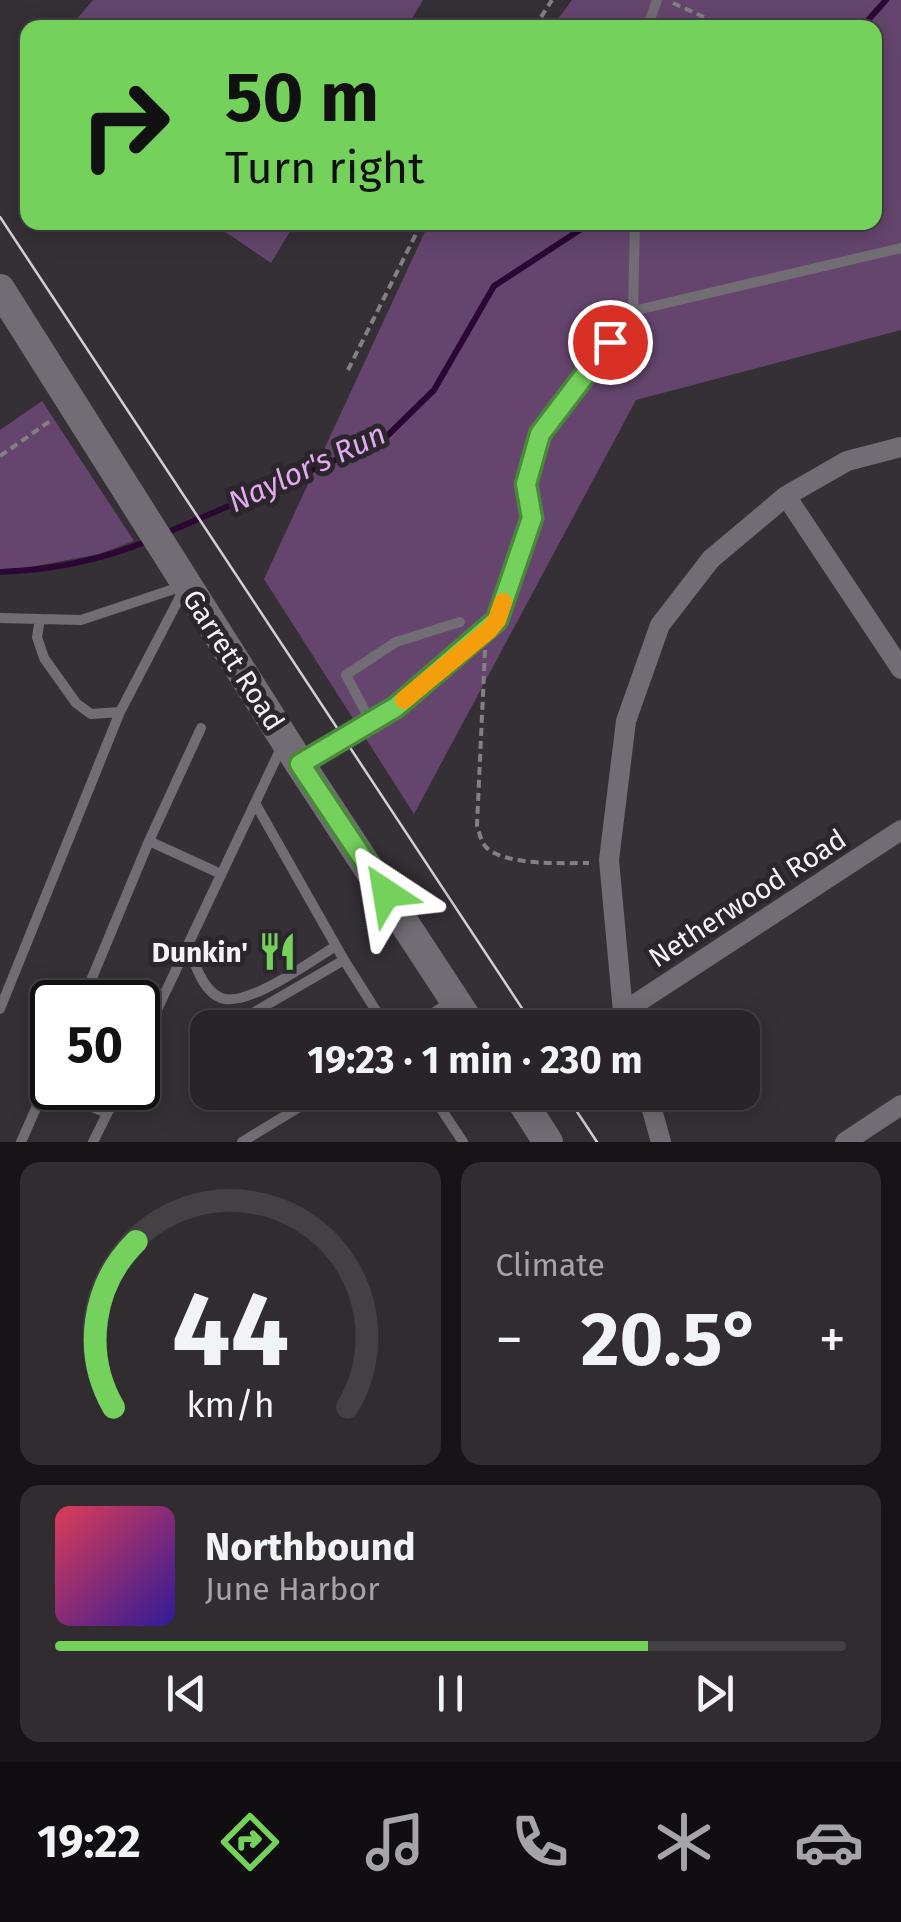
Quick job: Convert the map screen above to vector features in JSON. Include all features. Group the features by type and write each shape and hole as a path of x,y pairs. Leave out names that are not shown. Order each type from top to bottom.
{"main road":[{"name":"Garrett Road","path":"0,289 458,1010"},
{"path":"528,1110 548,1142"}],"street":[{"path":"625,1010 609,863 626,722 660,624 710,558 786,496 847,461 901,447"},
{"path":"786,496 901,669"},
{"name":"Netherwood Road","path":"640,1010 901,830"},
{"path":"845,1142 901,1104"},
{"path":"652,1110 662,1142"}],"lane":[{"path":"160,1004 255,804 293,751 370,722 396,707 497,620 532,518 526,484 540,434 634,311 635,230"},
{"path":"634,311 901,248"},
{"path":"0,618 81,620 193,596"},
{"path":"0,1009 120,712 193,596"},
{"path":"40,618 37,637 44,658 76,703 91,714 120,712"},
{"path":"370,722 346,675 396,642 460,622"},
{"path":"91,980 201,728"},
{"path":"255,804 376,1010"},
{"path":"149,841 221,874"},
{"path":"189,944 206,984 222,999 259,992 336,946"},
{"path":"258,1010 344,960"},
{"path":"21,1142 36,1110"},
{"path":"100,1110 107,1113"},
{"path":"94,1142 109,1110"},
{"path":"242,1142 294,1110"},
{"path":"442,1110 463,1142"}],"path":[{"path":"665,0 710,20"},
{"path":"348,370 418,230"},
{"path":"0,456 73,405"},
{"path":"489,630 480,710 476,824 483,845 496,854 516,859 555,864 609,863"}],"shaded area":[{"path":"93,0 423,0 411,20 76,20"},
{"path":"572,0 901,0 901,330 636,400 414,814 264,579 426,230 882,230 882,20 557,20"},
{"path":"222,230 291,230 271,263"},
{"path":"42,401 134,541 99,554 0,573 0,430"}],"waterway":[{"name":"Naylor's Run","path":"868,20 886,0"},
{"name":"Naylor's Run","path":"166,533 384,439 434,390 494,286 580,230"},
{"name":"Naylor's Run","path":"0,572 77,563 150,540"}],"tram line":[{"path":"0,217 523,1010"},
{"path":"576,1110 597,1142"}],"slow traffic":[{"path":"404,700 489,630 503,602"}],"place":[{"name":"Dunkin'","path":"278,952"}],"route":[{"path":"386,893 300,764 396,707 497,620 532,518 526,484 540,434 610,342"}]}
